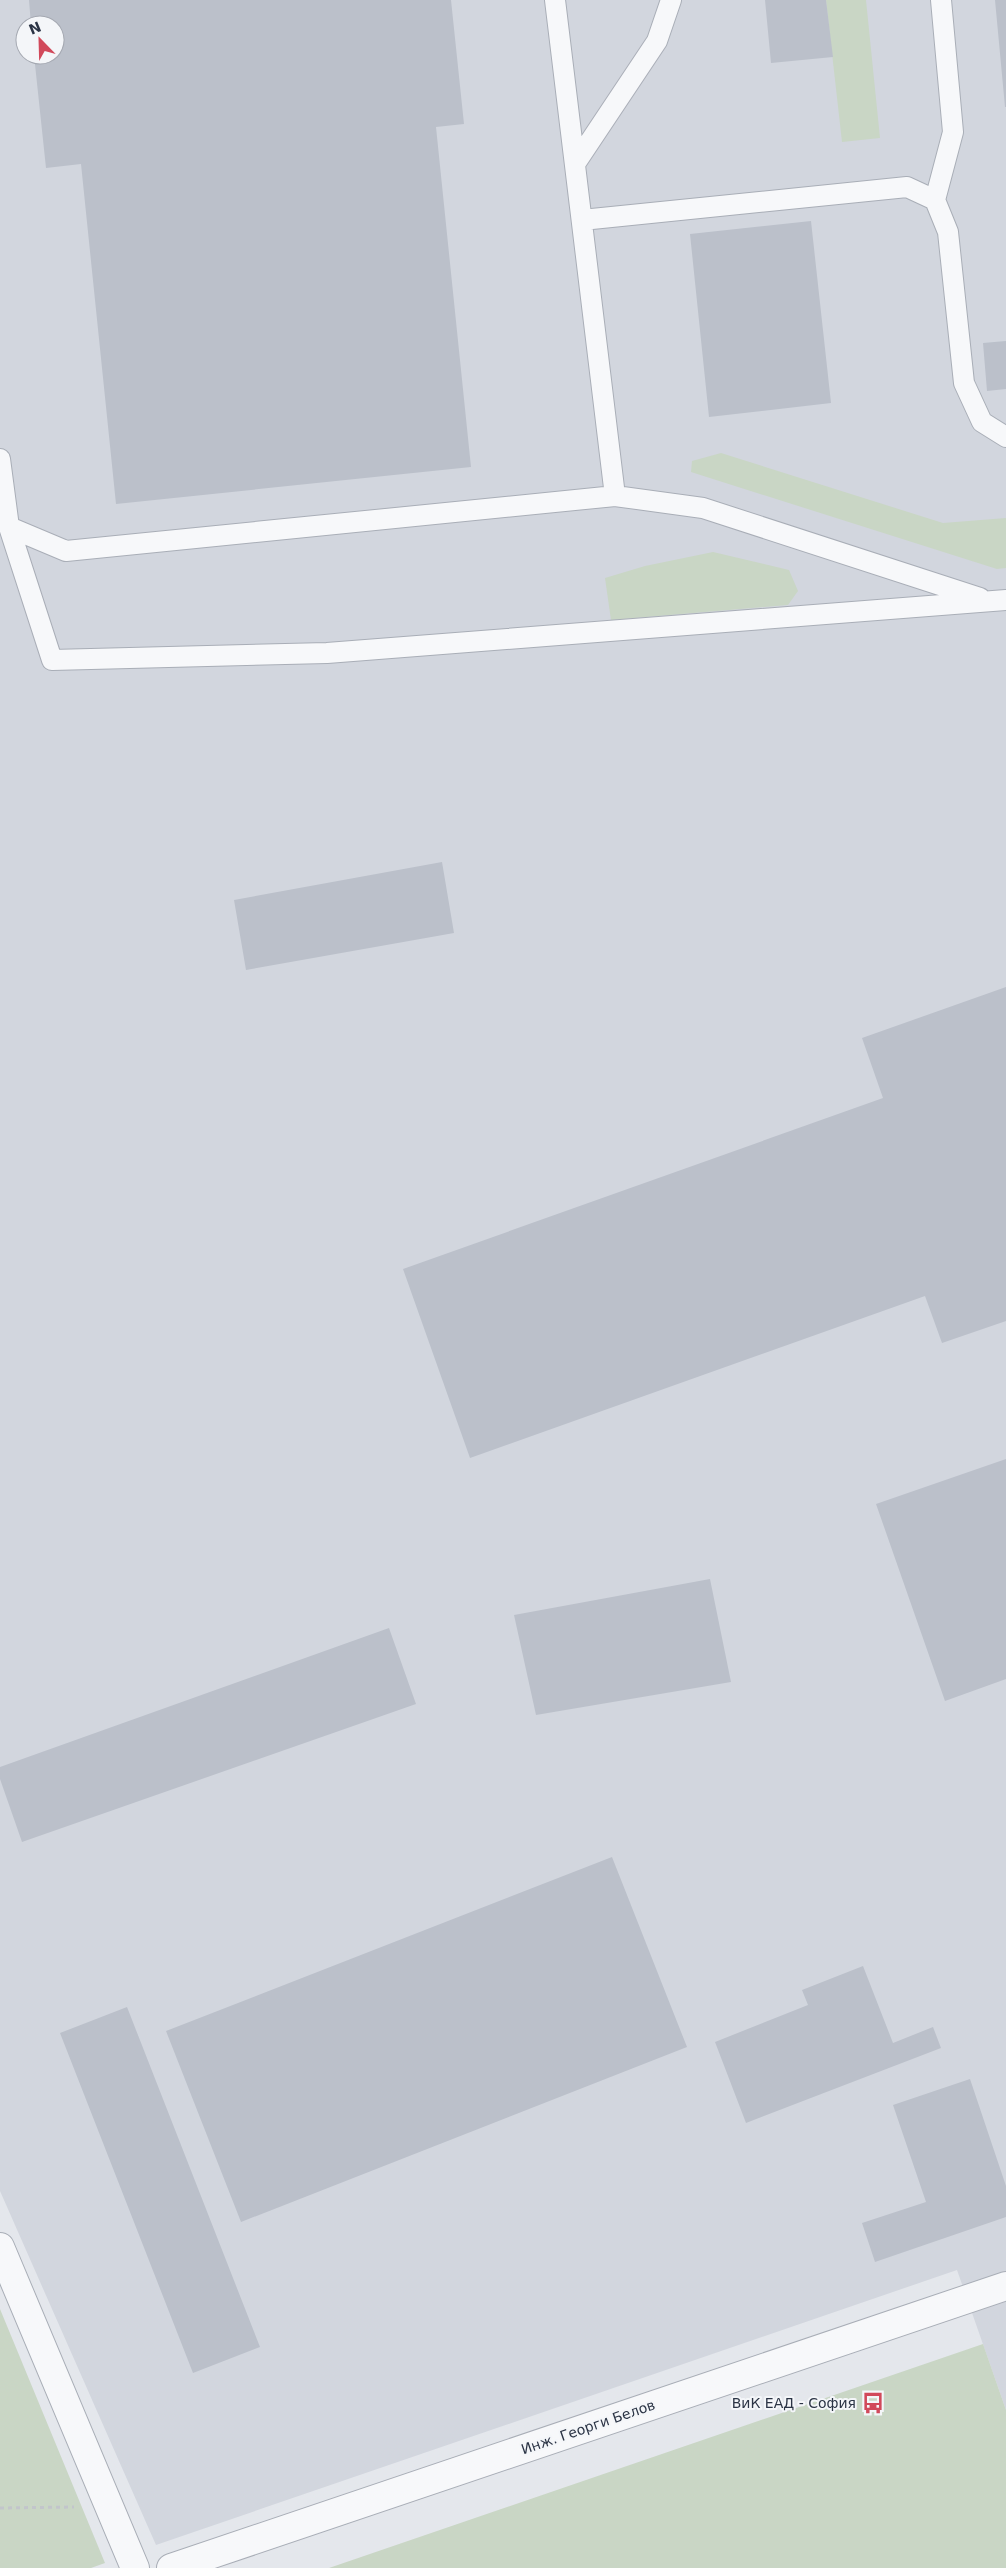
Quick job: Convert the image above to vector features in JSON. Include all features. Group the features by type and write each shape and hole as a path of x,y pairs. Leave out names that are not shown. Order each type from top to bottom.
{"street":[{"path":"0,2247 111,2507 135,2568"},
{"name":"Инж. Георги Белов","path":"171,2568 1006,2286"}],"lane":[{"path":"555,0 616,496"},
{"path":"575,164 657,41 671,0"},
{"path":"940,0 953,132 935,200 948,232 964,383 982,422 1006,437"},
{"path":"582,220 907,187 935,200"},
{"path":"0,459 9,527 52,660 327,653 997,601"},
{"path":"9,527 66,551 616,496 703,508 997,601"}],"path":[{"path":"0,2508 111,2507"}],"shaded area":[{"path":"0,0 1006,0 1006,2410 957,2270 156,2545 0,2191"}],"green space":[{"path":"826,0 866,0 880,138 842,142"},
{"path":"721,453 943,523 1006,518 1006,568 997,569 691,472 692,461"},
{"path":"713,552 789,570 798,591 788,605 611,620 605,578 645,566"},
{"path":"0,2309 105,2563 91,2568 0,2568"},
{"path":"983,2344 1006,2410 1006,2568 329,2568"}],"building":[{"path":"29,0 451,0 464,124 436,127 471,467 116,504 81,164 46,168 35,65 65,65 65,15 30,15"},
{"path":"765,0 826,0 833,57 771,63"},
{"path":"995,0 1006,0 1006,107 1005,107"},
{"path":"811,221 831,403 709,417 690,234"},
{"path":"1006,341 1006,389 987,391 983,343"},
{"path":"442,862 454,933 246,970 234,900"},
{"path":"1006,987 1006,1321 942,1343 925,1296 470,1458 403,1269 883,1098 862,1038"},
{"path":"1006,1459 1006,1679 945,1701 876,1504"},
{"path":"710,1579 731,1682 536,1715 514,1615"},
{"path":"389,1628 416,1704 22,1842 0,1779 0,1767"},
{"path":"612,1857 687,2047 241,2222 166,2031"},
{"path":"863,1966 893,2043 933,2027 941,2048 746,2123 715,2042 808,2005 802,1990"},
{"path":"127,2007 260,2347 193,2373 60,2033"},
{"path":"970,2079 1006,2186 1006,2217 875,2262 862,2223 926,2202 893,2105"}],"place":[{"name":"ВиК ЕАД - София","path":"873,2403"}]}
